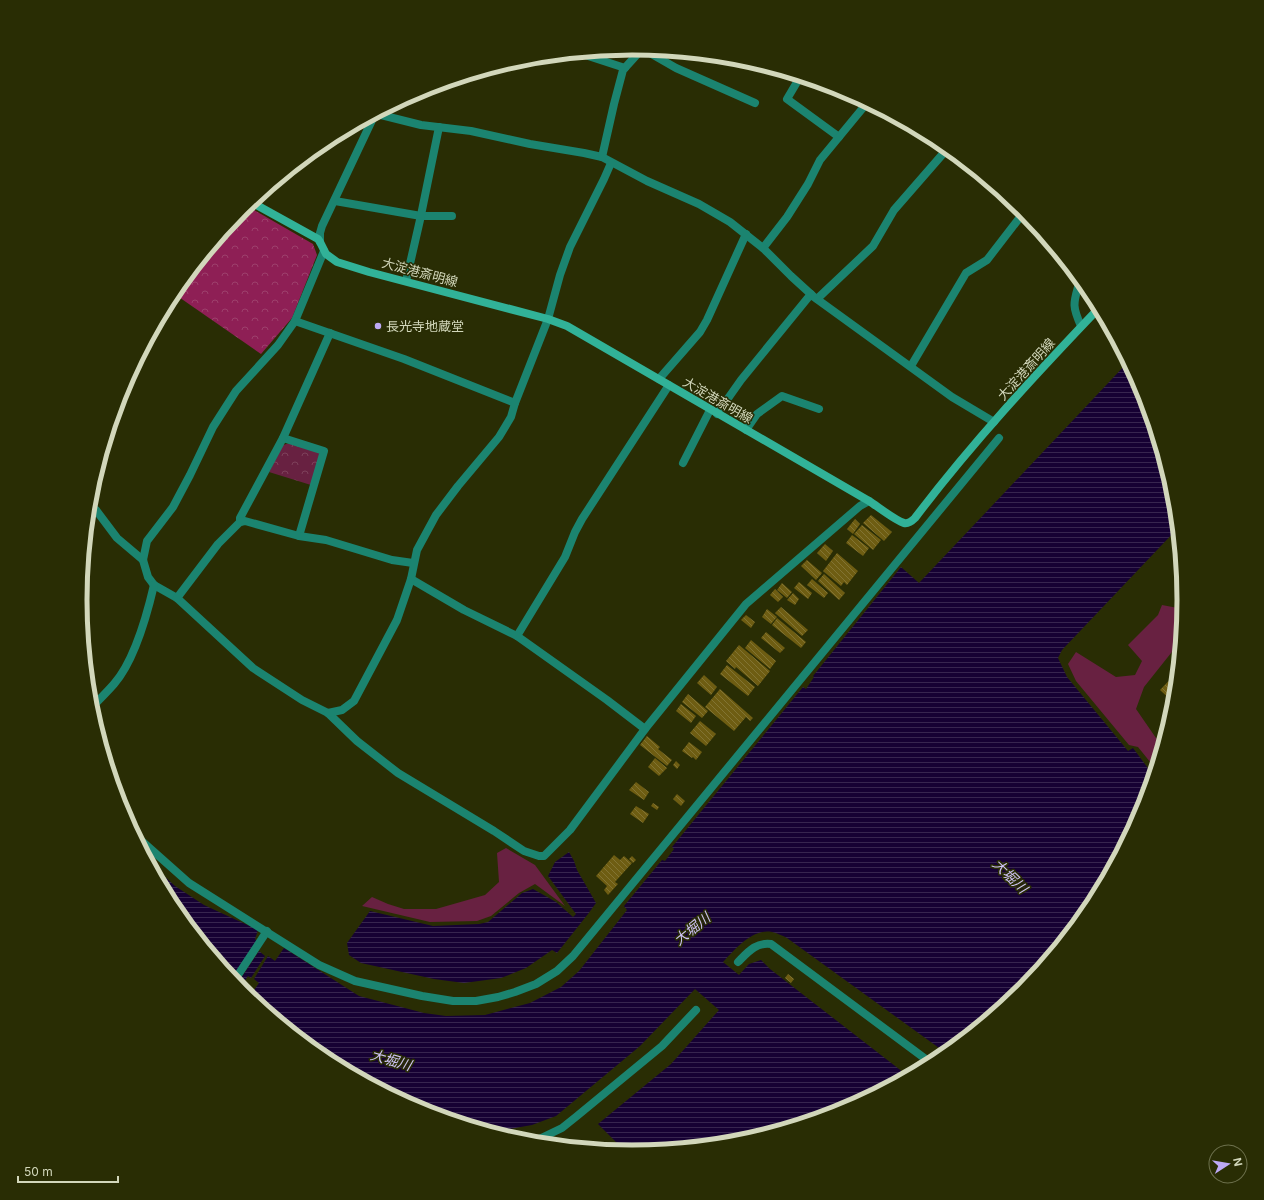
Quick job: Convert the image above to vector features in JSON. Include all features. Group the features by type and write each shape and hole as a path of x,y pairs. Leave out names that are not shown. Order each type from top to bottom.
{"main road":[{"name":"大淀港斎明線","path":"257,205 314,236 320,242 328,256 337,262 548,319 567,326 869,501 902,523 912,521 994,422 1094,312"}],"street":[{"path":"602,157 614,104 624,70 637,55"},
{"path":"654,56 676,68 755,103"},
{"path":"590,57 625,68"},
{"path":"798,81 787,99 839,137"},
{"path":"763,248 787,217 808,184 820,160 864,107"},
{"path":"383,116 421,125 471,131 530,144 602,157 647,181 699,204 730,222 746,234 763,248 814,297 952,397 994,422"},
{"path":"320,242 322,226 373,121"},
{"path":"406,281 439,127"},
{"path":"682,463 714,412 741,380 814,297 873,246 894,210 944,153"},
{"path":"328,713 342,710 354,701 397,620 411,579 413,563 417,550 436,515 499,437 511,417 515,403 548,319 560,275 570,247 611,163"},
{"path":"335,201 421,216 452,216"},
{"path":"911,366 966,274 987,260 1020,218"},
{"path":"659,379 700,332 714,306 746,234"},
{"path":"324,250 295,321 278,345 236,390 213,427 173,507 147,541 143,560 148,577 154,585 177,598 253,668 302,700 328,713 357,741 398,773 494,831 524,851 539,856 544,856 570,830 645,730 746,604 860,506 869,501"},
{"path":"1078,287 1074,302 1074,312 1081,326"},
{"path":"295,321 404,359 515,403"},
{"path":"177,598 218,544 240,522 240,518 284,438 330,333"},
{"path":"517,636 565,557 582,519 669,385"},
{"path":"746,430 757,414 782,396 819,409"},
{"path":"284,438 324,451 299,536"},
{"path":"144,843 189,883 319,965 355,981 430,998 453,1001 476,1001 498,997 536,984 552,975 573,956 596,927 628,892 999,438"},
{"path":"95,509 117,538 143,560"},
{"path":"240,522 245,521 299,536 326,540 392,560 413,563"},
{"path":"411,579 464,610 517,636 607,700 645,730"},
{"path":"96,702 115,684 127,665 146,619 154,585"},
{"path":"238,976 267,931"},
{"path":"738,962 750,949 764,943 771,944 925,1059"},
{"path":"543,1137 562,1128 662,1046 696,1010"}],"green space":[{"path":"253,209 313,244 317,255 292,318 261,354 179,297 222,241"},
{"path":"290,443 320,453 311,485 269,472 283,445"},
{"path":"1162,605 1177,608 1175,649 1144,687 1136,709 1158,740 1151,764 1138,747 1129,745 1076,681 1068,664 1076,652 1116,677 1135,675 1142,661 1128,645 1158,615"},
{"path":"506,848 535,865 565,906 535,884 519,893 491,916 477,921 430,922 362,906 372,897 404,909 436,909 485,895 499,882 497,853"}],"water":[{"name":"大堀川","path":"1124,366 1136,391 1158,459 1167,494 1173,534 1062,650 1058,658 1067,677 1128,751 1133,748 1149,770 1136,809 1121,841 1104,873 1085,903 1042,959 1017,985 991,1010 940,1049 787,938 778,934 765,932 751,936 733,951 723,962 739,975 749,964 761,960 770,969 903,1072 841,1104 807,1116 738,1135 668,1144 619,1145 598,1124 671,1064 719,1010 695,989 640,1046 556,1116 532,1125 505,1130 457,1116 423,1104 359,1072 300,1032 273,1010 253,991 259,983 254,979 268,956 275,961 284,948 359,996 424,1013 446,1016 485,1015 530,1003 561,987 579,971 627,910 624,906 662,860 665,861 674,849 672,847 803,687 806,689 814,677 813,676 901,567 919,583"},
{"path":"569,852 577,870 596,903 557,953 552,950 526,968 501,978 464,983 434,979 361,963 349,955 347,943 370,911 433,926 479,924 488,922 522,893 533,889 556,902 573,917 576,914 548,876 555,862"},
{"path":"160,872 175,886 204,905 258,930 255,939 257,942 237,974 200,932 179,903"},
{"path":"259,951 265,956 251,978 248,976 244,982 241,978"}],"building":[{"path":"871,515 892,532 884,541 863,523"},
{"path":"855,519 860,524 853,534 847,529"},
{"path":"862,525 881,540 873,550 854,534"},
{"path":"852,535 869,548 863,556 846,543"},
{"path":"825,544 833,551 826,561 817,553"},
{"path":"837,553 858,571 847,585 844,582 841,586 823,571"},
{"path":"807,560 822,573 816,580 801,566"},
{"path":"824,574 845,593 839,600 818,581"},
{"path":"812,579 828,593 824,598 807,585"},
{"path":"799,582 812,593 808,599 794,588"},
{"path":"782,583 792,592 787,598 777,590"},
{"path":"775,589 783,597 778,602 770,595"},
{"path":"793,593 799,599 795,605 787,600"},
{"path":"781,607 808,630 802,636 775,613"},
{"path":"767,609 777,617 771,624 762,617"},
{"path":"746,615 755,622 751,628 741,620"},
{"path":"777,618 806,642 801,648 772,625"},
{"path":"766,632 785,648 780,653 761,638"},
{"path":"751,640 776,661 770,669 745,648"},
{"path":"739,645 770,671 758,686 736,667 735,669 726,661"},
{"path":"727,665 755,687 748,696 720,674"},
{"path":"704,675 717,687 711,695 697,683"},
{"path":"1171,678 1168,698 1160,690"},
{"path":"720,689 753,718 750,721 746,717 734,731 705,707"},
{"path":"688,694 708,711 702,718 682,702"},
{"path":"681,704 696,716 691,723 676,711"},
{"path":"700,721 716,734 706,746 690,733"},
{"path":"647,736 660,747 658,749 672,760 667,766 640,745"},
{"path":"689,742 702,752 696,760 682,751"},
{"path":"655,758 667,768 659,776 648,767"},
{"path":"676,761 680,765 677,769 673,765"},
{"path":"636,782 649,792 644,800 629,790"},
{"path":"677,794 685,801 681,806 673,799"},
{"path":"653,803 659,807 657,810 651,806"},
{"path":"636,806 649,814 643,823 630,814"},
{"path":"614,855 620,860 624,856 632,863 615,882 618,884 608,895 604,890 607,886 596,876"},
{"path":"632,856 636,860 633,863 629,859"},
{"path":"788,974 794,979 791,983 785,978"}],"place":[{"name":"長光寺地蔵堂","path":"378,326"}]}
